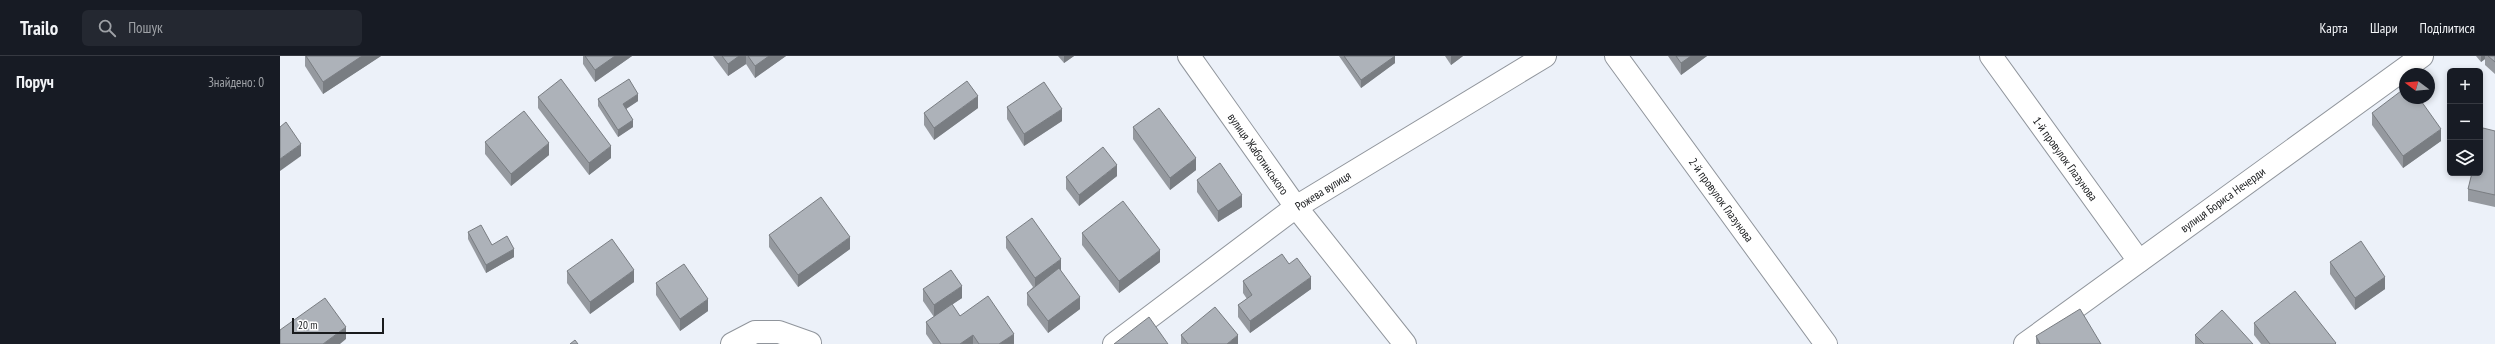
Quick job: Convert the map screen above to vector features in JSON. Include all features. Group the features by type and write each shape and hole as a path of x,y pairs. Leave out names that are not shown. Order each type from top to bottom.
{"street":[{"name":"вулиця Жаботинського","path":"1189,56 1296,207 1406,344"},
{"name":"Рожева вулиця","path":"1114,344 1296,207 1545,56"},
{"name":"2-й провулок Глазунова","path":"1616,56 1826,344"},
{"name":"1-й провулок Глазунова","path":"1991,56 2139,261"},
{"name":"вулиця Бориса Нечерди","path":"2025,344 2422,56"},
{"path":"732,344 756,332 779,332 810,343"}],"building":[{"path":"306,56 362,56 323,82"},
{"path":"585,56 615,56 595,70"},
{"path":"722,56 739,56 728,64"},
{"path":"748,56 769,56 755,66"},
{"path":"1344,56 1395,56 1361,80"},
{"path":"1676,56 1691,56 1681,63"},
{"path":"2488,56 2495,56 2495,62"},
{"path":"561,79 611,146 589,163 538,97"},
{"path":"629,79 638,94 623,104 633,120 618,130 598,99"},
{"path":"967,81 978,96 934,128 924,113"},
{"path":"1044,82 1062,109 1024,134 1007,107"},
{"path":"2399,93 2399,104 2423,104 2441,129 2403,156 2372,113"},
{"path":"1159,108 1196,158 1170,178 1133,127"},
{"path":"524,111 549,143 511,174 485,142"},
{"path":"286,122 301,144 280,159 280,127"},
{"path":"2483,128 2495,131 2495,195 2468,189 2471,176 2483,176"},
{"path":"1103,147 1117,165 1079,195 1066,177"},
{"path":"1220,163 1242,195 1218,211 1197,180"},
{"path":"821,197 850,237 798,275 769,235"},
{"path":"1123,201 1160,250 1119,281 1082,233"},
{"path":"1032,218 1061,259 1035,278 1006,237"},
{"path":"481,225 492,245 507,236 514,249 486,265 468,232"},
{"path":"612,239 634,270 590,302 567,271"},
{"path":"2361,241 2385,277 2355,298 2330,262"},
{"path":"1282,254 1289,264 1297,258 1311,277 1250,321 1238,305 1252,295 1243,281"},
{"path":"684,264 708,299 680,319 656,283"},
{"path":"1059,268 1080,297 1048,321 1027,293"},
{"path":"951,270 962,286 934,305 923,289"},
{"path":"2295,291 2336,343 2335,344 2270,344 2254,323"},
{"path":"988,296 1014,334 999,344 979,344 973,335 960,344 941,344 926,322 952,304 960,316"},
{"path":"325,298 346,327 323,344 280,344 280,330"},
{"path":"1215,307 1238,335 1227,344 1188,344 1181,335"},
{"path":"2080,309 2101,344 2040,344 2036,336"},
{"path":"2222,310 2253,344 2204,344 2195,335"},
{"path":"1149,317 1168,344 1114,344"},
{"path":"575,340 578,344 570,344"}]}
